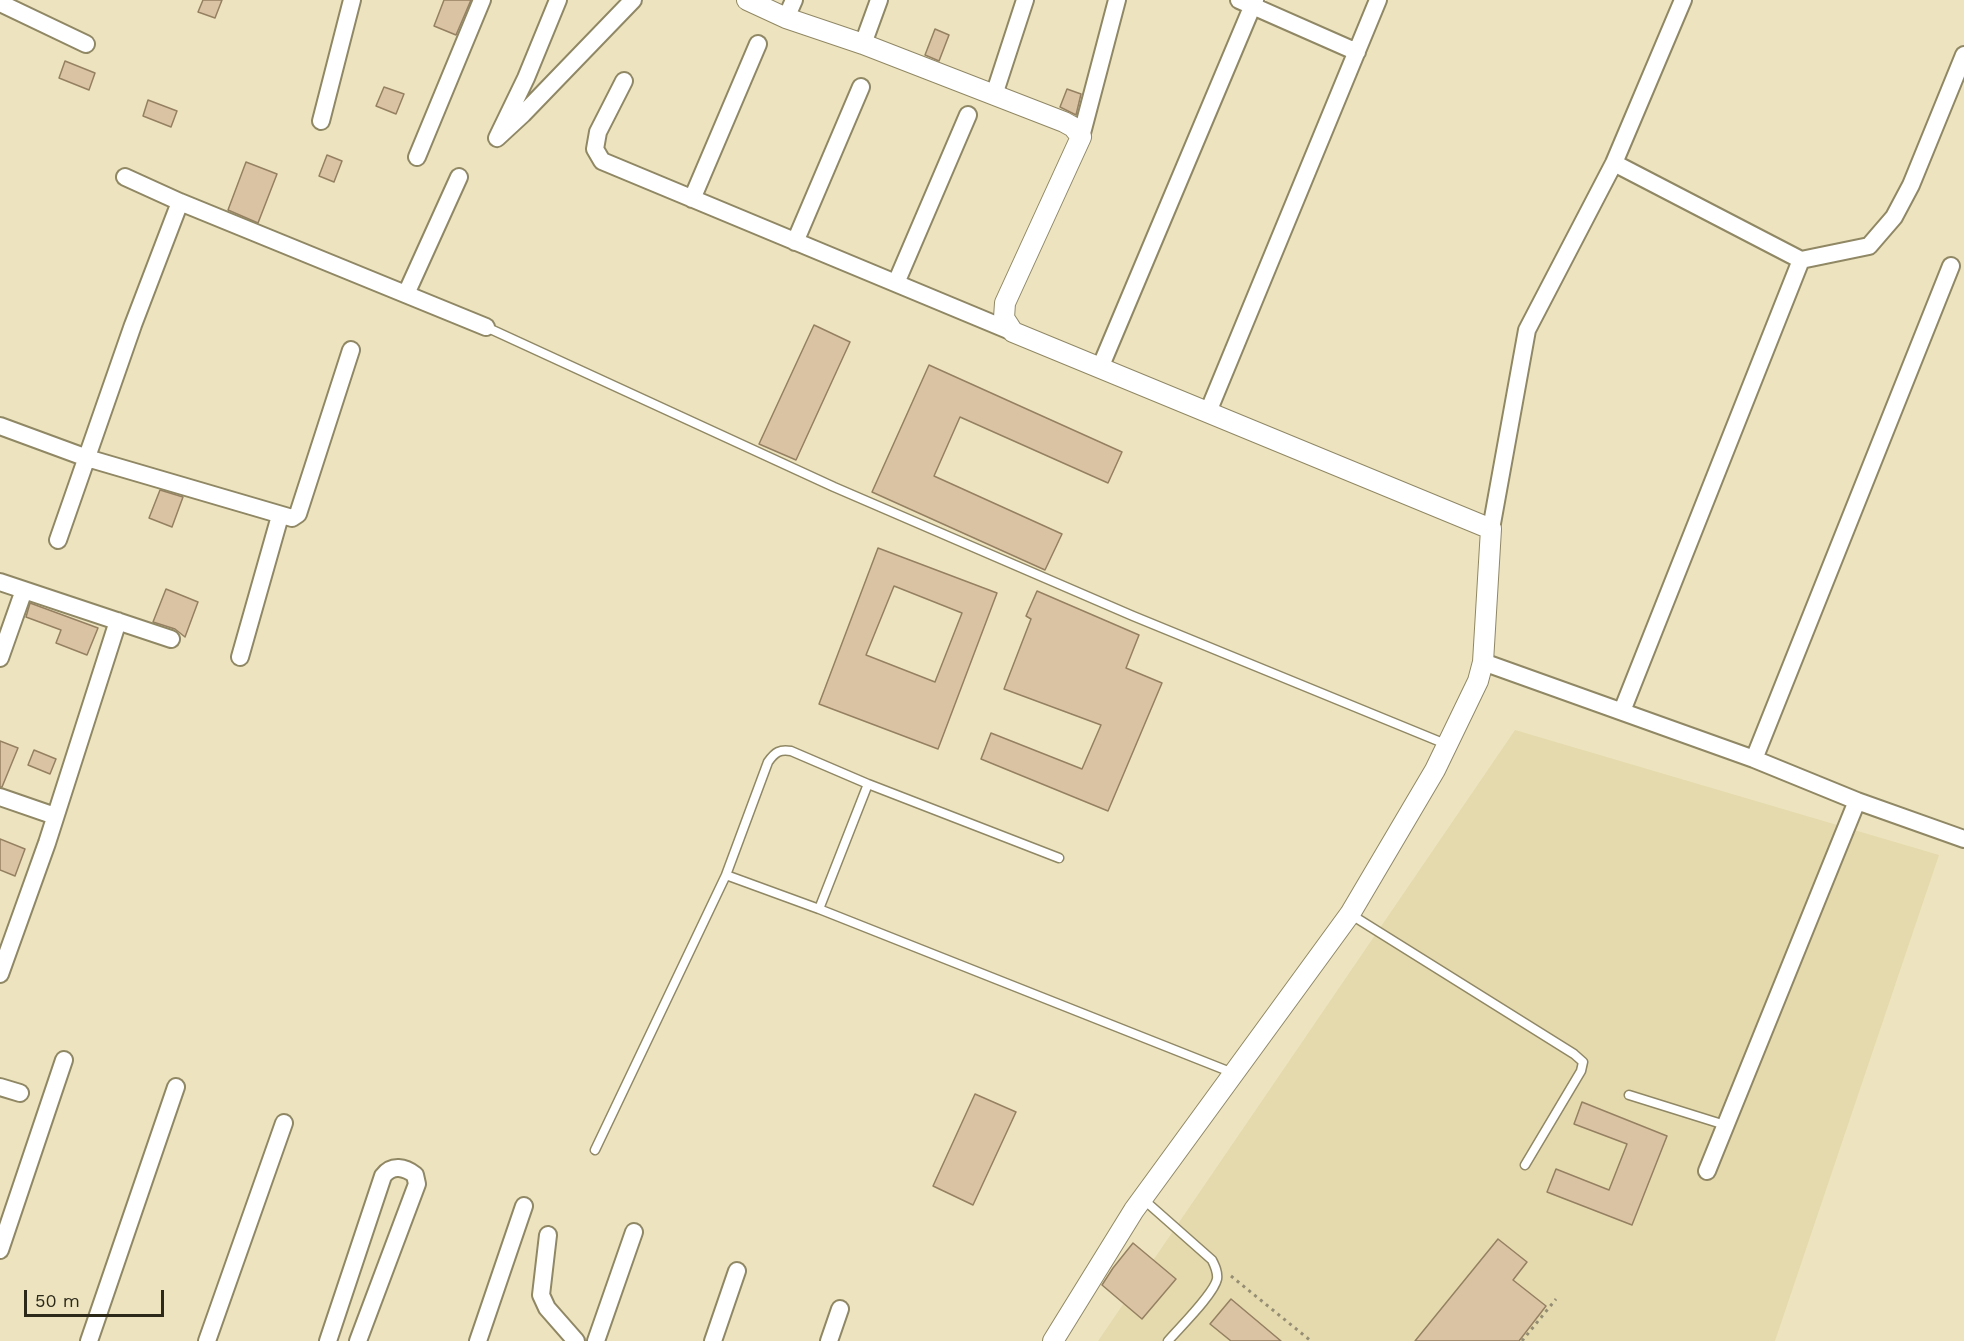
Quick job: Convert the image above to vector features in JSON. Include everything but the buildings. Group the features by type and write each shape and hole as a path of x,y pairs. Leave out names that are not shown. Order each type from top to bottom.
{"street":[{"path":"321,121 352,0"},
{"path":"417,157 482,0"},
{"path":"558,0 526,78 497,138 633,0"},
{"path":"747,0 790,9 863,44 1064,122 1081,137"},
{"path":"863,44 879,0"},
{"path":"994,95 1025,0"},
{"path":"1013,332 1004,318 1005,303 1081,137 1118,0"},
{"path":"1208,412 1378,0"},
{"path":"1053,1341 1142,1199 1350,914 1436,770 1448,745 1478,681 1483,662 1491,529 1527,330 1614,163 1683,0"},
{"path":"1100,368 1249,2 1356,52"},
{"path":"0,3 86,44"},
{"path":"692,199 758,44"},
{"path":"1614,163 1800,260 1869,246 1894,217 1911,185 1964,55"},
{"path":"624,81 598,132 595,149 602,160 614,167 1491,529"},
{"path":"795,242 861,87"},
{"path":"896,283 968,115"},
{"path":"125,177 180,202 486,327"},
{"path":"406,294 459,177"},
{"path":"58,540 133,325 180,202"},
{"path":"1622,711 1800,260"},
{"path":"1754,759 1952,266"},
{"path":"0,426 87,458 292,518 298,514 351,350"},
{"path":"240,657 280,516"},
{"path":"0,582 171,639"},
{"path":"0,658 24,590"},
{"path":"0,974 56,816 118,621"},
{"path":"1483,662 1754,759 1857,801 1964,839"},
{"path":"0,797 56,816"},
{"path":"1707,1171 1857,801"},
{"path":"0,1250 64,1060"},
{"path":"0,1087 20,1093"},
{"path":"89,1341 176,1087"},
{"path":"207,1341 284,1123"},
{"path":"328,1341 383,1176 389,1169 399,1167 415,1175 417,1184 358,1341"},
{"path":"478,1341 524,1206"},
{"path":"596,1341 634,1232"},
{"path":"548,1235 541,1295 546,1308 576,1341"},
{"path":"713,1341 736,1271"},
{"path":"829,1341 840,1309"}],"lane":[{"path":"486,327 834,487 1133,616 1448,745"},
{"path":"595,1150 726,875 773,754 782,750 791,751 868,784 1059,858"},
{"path":"819,909 868,784"},
{"path":"726,875 819,909 1233,1073"},
{"path":"1350,914 1574,1054 1583,1062 1581,1071 1525,1165"},
{"path":"1629,1095 1725,1125"},
{"path":"1142,1199 1208,1257 1216,1268 1217,1278 1212,1289 1168,1341"}],"path":[{"path":"1208,1257 1311,1341"},
{"path":"1522,1341 1556,1299"}],"shaded area":[{"path":"1515,730 1939,855 1775,1341 1098,1341"}]}
